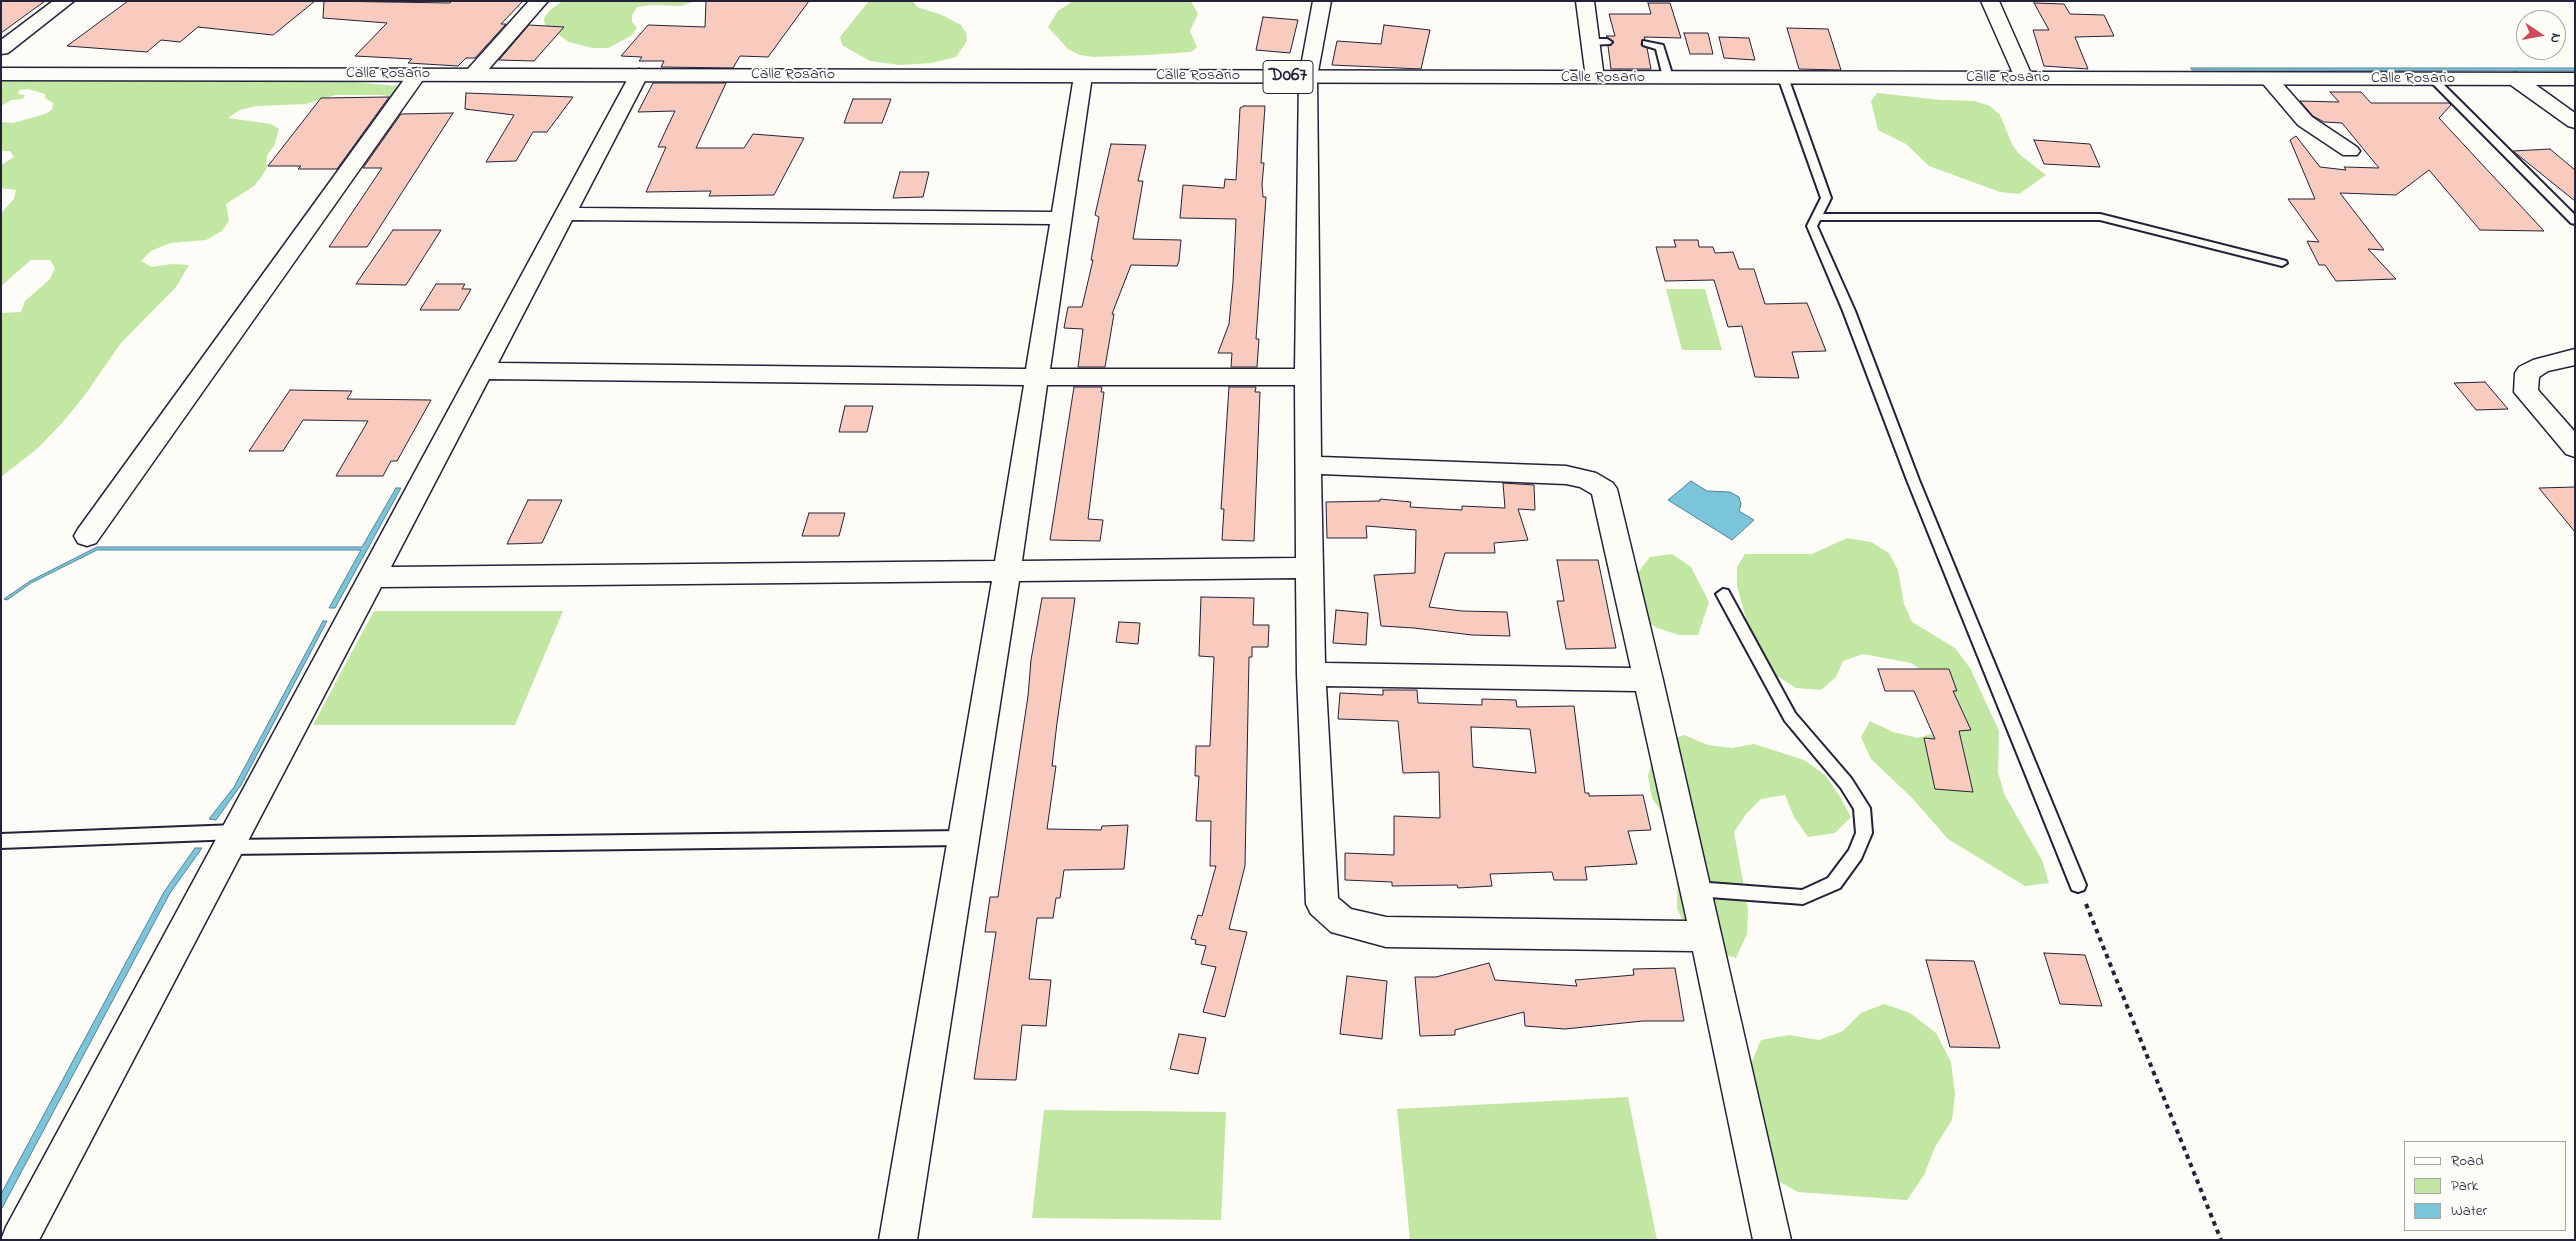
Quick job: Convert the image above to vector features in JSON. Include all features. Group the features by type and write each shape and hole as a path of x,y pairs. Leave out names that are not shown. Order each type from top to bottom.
{"street":[{"path":"1,49 65,1"},
{"path":"474,74 538,1"},
{"path":"1322,1 1308,77 1307,377 1312,568 1311,674 1322,904 1342,922 1386,932 1705,936"},
{"path":"1585,1 1598,42 1596,78"},
{"path":"1990,1 2024,78"},
{"name":"Calle Rosario","path":"1,74 2575,79"},
{"path":"87,536 418,74"},
{"path":"19,1240 639,75"},
{"path":"898,1240 962,838 1007,572 1084,76"},
{"path":"2268,79 2305,121 2326,137 2350,151"},
{"path":"2515,79 2575,122"},
{"path":"565,214 1061,218"},
{"path":"2575,357 2540,365 2526,373 2526,392 2575,448"},
{"path":"482,371 1036,377 1307,377"},
{"path":"1309,465 1566,475 1587,479 1604,489 1696,889 1772,1240"},
{"path":"372,577 1312,568"},
{"path":"1311,674 1649,680"}],"lane":[{"path":"1646,43 1660,47 1668,78"},
{"path":"1783,77 1826,198 1812,226 1849,310 1913,480 2078,885"},
{"path":"2433,79 2575,220"},
{"path":"1816,217 2100,217 2282,263"},
{"path":"1696,889 1803,897 1834,883 1855,854 1864,833 1862,808 1846,783 1790,717 1723,594"},
{"path":"1,841 962,838"}],"path":[{"path":"2078,885 2221,1240"}],"green space":[{"path":"563,1 696,1 681,6 652,5 637,7 632,15 632,22 637,28 631,36 608,48 592,48 569,42 545,25 544,18 550,10"},
{"path":"869,1 913,1 917,7 942,15 961,25 966,33 967,41 956,57 931,63 900,65 870,61 842,45 840,37"},
{"path":"1073,1 1191,1 1198,14 1190,31 1197,47 1191,52 1094,57 1080,55 1068,49 1048,27 1058,11"},
{"path":"1,80 333,80 418,88 408,95 394,97 381,95 335,95 306,104 257,106 240,110 228,118 271,124 279,129 274,146 267,155 266,164 268,166 262,176 254,186 226,204 229,221 222,231 206,240 170,243 151,251 141,261 152,267 172,264 189,265 176,287 120,344 85,395 63,422 38,448 1,477 1,313 21,312 25,301 50,279 55,268 50,260 31,260 1,286 1,213 14,199 16,190 1,188 1,165 14,157 10,151 1,151 1,122 13,123 45,114 52,110 53,103 45,98 45,94 28,89 19,90 18,94 25,95 23,99 11,100 1,106"},
{"path":"1877,93 1941,100 1975,101 1990,106 2000,115 2012,144 2019,154 2046,175 2019,194 2000,192 1929,166 1906,144 1878,130 1871,101"},
{"path":"1666,289 1705,289 1722,350 1682,350"},
{"path":"1847,538 1871,542 1889,553 1898,570 1904,604 1912,622 1955,648 1970,668 1999,731 1998,772 2004,794 2042,860 2049,883 2025,886 1948,839 1912,798 1871,759 1861,737 1870,721 1893,732 1918,738 1938,732 1932,677 1911,663 1863,654 1843,661 1836,677 1821,690 1796,688 1774,674 1760,658 1752,640 1737,586 1737,567 1745,554 1812,554"},
{"path":"1672,554 1691,567 1709,602 1698,635 1679,635 1657,628 1637,615 1630,583 1650,557"},
{"path":"374,611 563,611 515,725 313,725"},
{"path":"1684,735 1708,745 1732,748 1754,744 1804,760 1825,775 1851,817 1835,833 1808,837 1794,817 1785,795 1761,799 1746,814 1734,832 1748,909 1747,934 1736,958 1709,951 1688,932 1677,908 1678,861 1666,819 1652,798 1648,776 1653,757 1664,742"},
{"path":"1884,1004 1910,1013 1936,1033 1951,1062 1955,1094 1952,1120 1935,1147 1924,1175 1907,1200 1798,1192 1767,1175 1747,1090 1751,1064 1761,1040 1789,1035 1819,1040 1843,1031 1861,1013"},
{"path":"1628,1097 1657,1240 1410,1240 1397,1109"},
{"path":"1044,1110 1226,1112 1221,1220 1032,1218"}],"water":[{"path":"2191,68 2575,68 2575,71 2192,70"},
{"path":"1691,481 1707,491 1730,492 1739,497 1741,504 1739,511 1754,520 1732,540 1668,500"},
{"path":"396,488 401,488 335,608 329,608 361,550 97,550 31,583 7,600 4,599 30,581 97,547 362,547"},
{"path":"323,621 327,621 241,785 216,820 209,819 234,787"},
{"path":"195,848 202,848 170,893 1,1210 1,1194 164,892"}],"building":[{"path":"1,1 45,1 1,33"},
{"path":"128,1 315,1 273,35 198,27 180,42 161,40 147,52 67,46"},
{"path":"324,1 450,3 452,1 523,1 501,24 506,24 475,58 466,58 458,66 408,63 412,59 355,56 387,23 323,18"},
{"path":"706,1 809,1 768,57 740,56 733,68 661,67 664,61 639,61 642,57 621,56 648,25 705,27"},
{"path":"1648,3 1670,3 1681,38 1644,37 1645,39 1642,40 1641,45 1647,48 1651,69 1611,69 1608,46 1614,42 1606,36 1615,36 1609,14 1651,14"},
{"path":"2034,3 2064,4 2070,14 2104,15 2114,36 2075,37 2088,69 2044,66 2033,30 2049,30"},
{"path":"1263,17 1298,20 1290,53 1256,50"},
{"path":"529,25 564,27 534,61 499,60"},
{"path":"1384,25 1430,30 1421,69 1332,65 1337,41 1381,44"},
{"path":"1787,28 1828,29 1841,70 1799,69"},
{"path":"1684,33 1708,33 1713,54 1690,54"},
{"path":"1719,37 1749,38 1755,60 1724,58"},
{"path":"653,83 726,83 696,148 744,148 753,134 804,138 774,195 709,196 711,191 646,192 666,147 658,147 675,111 638,112"},
{"path":"2330,92 2361,92 2371,103 2449,103 2451,105 2439,118 2544,231 2480,230 2429,170 2396,195 2340,193 2384,250 2368,249 2396,279 2336,281 2325,265 2319,265 2307,241 2319,242 2288,199 2315,199 2290,140 2296,136 2320,167 2346,170 2344,167 2379,168 2342,123 2324,122 2313,116 2300,101 2339,102"},
{"path":"466,93 573,97 547,132 533,132 516,161 486,162 514,115 465,109"},
{"path":"389,97 337,169 298,169 301,166 268,166 321,98"},
{"path":"853,99 891,99 882,123 844,123"},
{"path":"1244,106 1265,106 1261,163 1264,163 1263,197 1266,197 1256,339 1259,339 1257,367 1231,367 1232,353 1218,353 1229,324 1236,219 1180,218 1183,185 1224,188 1225,179 1236,180 1240,108"},
{"path":"453,113 367,247 329,247 382,168 363,168 401,114"},
{"path":"2034,140 2090,144 2100,167 2044,164"},
{"path":"1111,144 1146,145 1138,181 1143,181 1133,239 1181,240 1179,261 1177,266 1131,265 1112,314 1114,314 1105,367 1078,367 1083,329 1064,328 1068,307 1082,307 1093,260 1091,260 1099,217 1095,215"},
{"path":"2550,149 2575,170 2575,201 2513,151"},
{"path":"900,172 929,172 923,197 893,198"},
{"path":"393,230 441,230 406,285 356,284"},
{"path":"1674,240 1698,240 1699,247 1713,247 1715,253 1733,252 1739,269 1754,269 1765,304 1807,303 1826,351 1792,352 1799,378 1755,377 1742,326 1728,327 1714,280 1665,281 1656,247 1676,247"},
{"path":"436,284 465,284 462,289 471,289 459,310 420,310"},
{"path":"2485,382 2508,409 2476,410 2454,383"},
{"path":"1074,387 1102,387 1101,392 1104,392 1088,519 1103,520 1100,541 1050,540"},
{"path":"1229,387 1256,387 1255,392 1260,392 1254,541 1222,540 1224,509 1221,509"},
{"path":"290,390 352,391 347,399 431,400 397,461 391,461 383,476 336,476 368,421 303,420 283,451 249,451"},
{"path":"845,406 873,406 867,432 839,432"},
{"path":"1503,483 1534,485 1535,510 1518,509 1528,540 1494,543 1495,553 1445,553 1429,607 1462,611 1507,612 1510,636 1472,635 1381,626 1374,575 1415,573 1416,530 1366,526 1367,538 1327,538 1326,502 1380,501 1380,499 1411,502 1410,507 1462,510 1462,506 1505,508"},
{"path":"2575,487 2575,532 2539,488"},
{"path":"528,500 562,500 542,543 507,544"},
{"path":"809,513 845,513 839,536 802,536"},
{"path":"1557,560 1598,560 1616,648 1566,649 1557,601 1564,601"},
{"path":"1201,597 1254,598 1253,625 1269,625 1268,647 1252,647 1252,657 1249,657 1245,866 1229,929 1247,932 1225,1017 1203,1012 1216,967 1201,964 1206,946 1195,944 1196,940 1191,939 1198,915 1202,916 1216,866 1210,866 1211,821 1196,821 1199,776 1195,776 1196,746 1210,746 1214,657 1199,656"},
{"path":"1042,598 1075,598 1057,723 1052,766 1056,766 1047,829 1101,830 1102,826 1128,825 1124,869 1064,870 1060,898 1056,898 1053,918 1037,918 1029,979 1051,980 1046,1026 1022,1025 1016,1080 974,1079 996,932 985,932 990,897 998,897 1028,696 1031,660"},
{"path":"1336,610 1368,613 1366,645 1333,643"},
{"path":"1119,622 1140,623 1138,644 1116,642"},
{"path":"1878,669 1949,669 1957,691 1953,691 1971,730 1959,731 1973,792 1935,789 1924,738 1935,739 1914,691 1885,691"},
{"path":"1383,690 1417,690 1418,703 1482,705 1482,699 1516,700 1517,707 1574,706 1585,793 1589,793 1589,796 1643,795 1651,830 1628,831 1637,864 1585,867 1587,880 1554,880 1552,872 1490,874 1492,886 1458,888 1457,885 1392,886 1392,882 1345,880 1345,853 1394,855 1394,816 1440,818 1439,772 1403,773 1398,721 1338,719 1340,693 1383,695","holes":["1471,727 1530,729 1536,773 1473,767"]},
{"path":"2044,953 2085,955 2102,1006 2060,1004"},
{"path":"1926,960 1974,961 2000,1048 1950,1047"},
{"path":"1489,963 1495,980 1577,986 1575,980 1634,975 1633,969 1675,968 1684,1021 1643,1021 1565,1029 1525,1026 1524,1012 1455,1030 1455,1035 1420,1036 1415,977 1436,977"},
{"path":"1347,976 1387,981 1382,1039 1340,1034"},
{"path":"1179,1034 1206,1038 1198,1074 1170,1069"}]}
